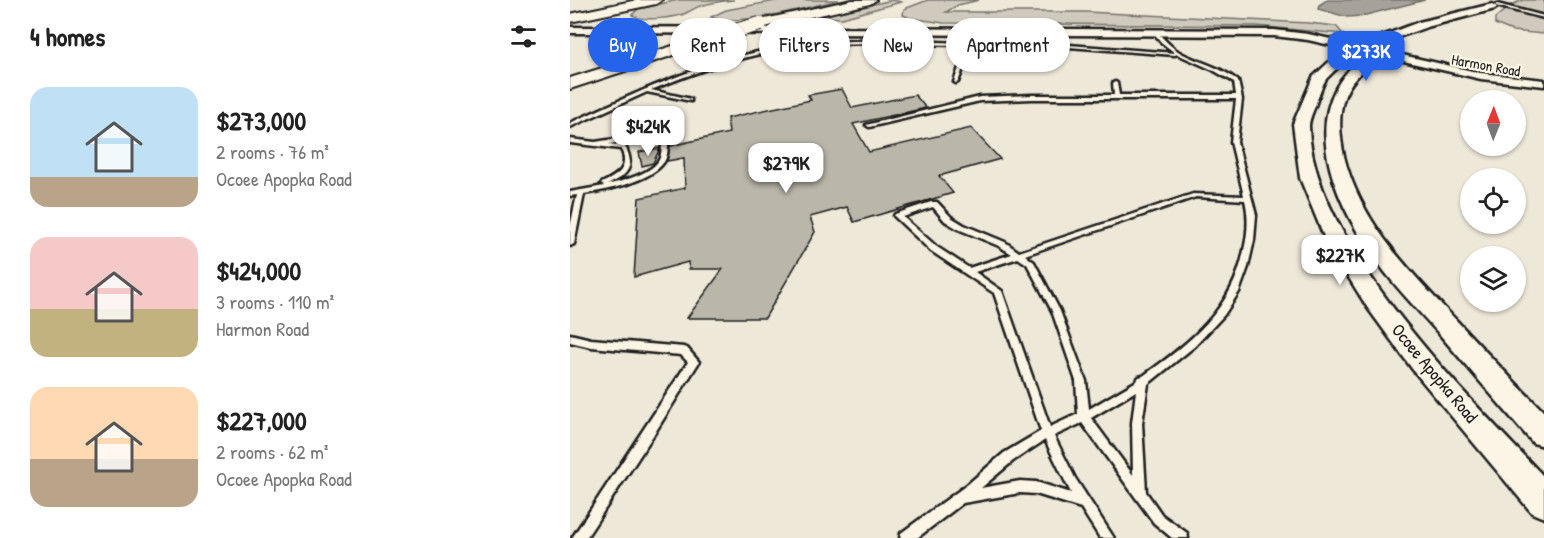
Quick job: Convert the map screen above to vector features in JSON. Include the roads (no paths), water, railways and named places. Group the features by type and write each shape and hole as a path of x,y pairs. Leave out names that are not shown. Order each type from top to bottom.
{"highway":[{"path":"570,18 657,0"},
{"path":"570,84 724,34 870,0"}],"main road":[{"name":"Ocoee Apopka Road","path":"1498,4 1367,50 1336,97 1332,124 1334,152 1339,173 1350,199 1384,256 1544,433"},
{"name":"Ocoee Apopka Road","path":"1498,4 1425,25 1329,69 1317,81 1307,99 1300,141 1305,170 1314,198 1344,256 1426,365 1544,501"},
{"name":"Harmon Road","path":"570,30 759,31"},
{"name":"Harmon Road","path":"850,31 946,31"},
{"name":"Harmon Road","path":"1070,32 1274,33 1308,37 1367,50"}],"street":[{"name":"Harmon Road","path":"1367,50 1481,76 1544,83"},
{"name":"Harmon Road","path":"1390,56 1397,61 1475,79 1544,88"}],"lane":[{"path":"1498,4 1544,17"},
{"path":"1528,11 1544,11"},
{"path":"906,538 960,498 1014,453 1047,433 1084,417 1173,360 1222,312 1244,268 1252,214 1234,142 1239,97 1236,81 1224,72 1168,49 1155,32"},
{"path":"850,45 946,44"},
{"path":"1070,47 1182,55"},
{"path":"570,125 648,91 714,66 759,53"},
{"path":"956,82 960,72"},
{"path":"1115,83 1117,97"},
{"path":"648,91 689,100"},
{"path":"869,125 980,99 1239,97"},
{"path":"570,194 601,190 655,167 662,160 665,139 646,136 594,144"},
{"path":"570,141 623,147 628,156 627,166 616,178 581,193"},
{"path":"570,244 581,193"},
{"path":"970,272 1195,195 1247,198"},
{"path":"1108,538 1071,482 1047,433 998,291 934,249 898,216 934,204 948,219 961,227 1020,254 1030,262 1056,311 1081,381 1084,417 1158,519 1182,538"},
{"path":"570,338 591,344 684,351 694,362 578,538"},
{"path":"1140,493 1137,423 1143,380"},
{"path":"960,498 1020,487 1036,488 1085,503"}]}
